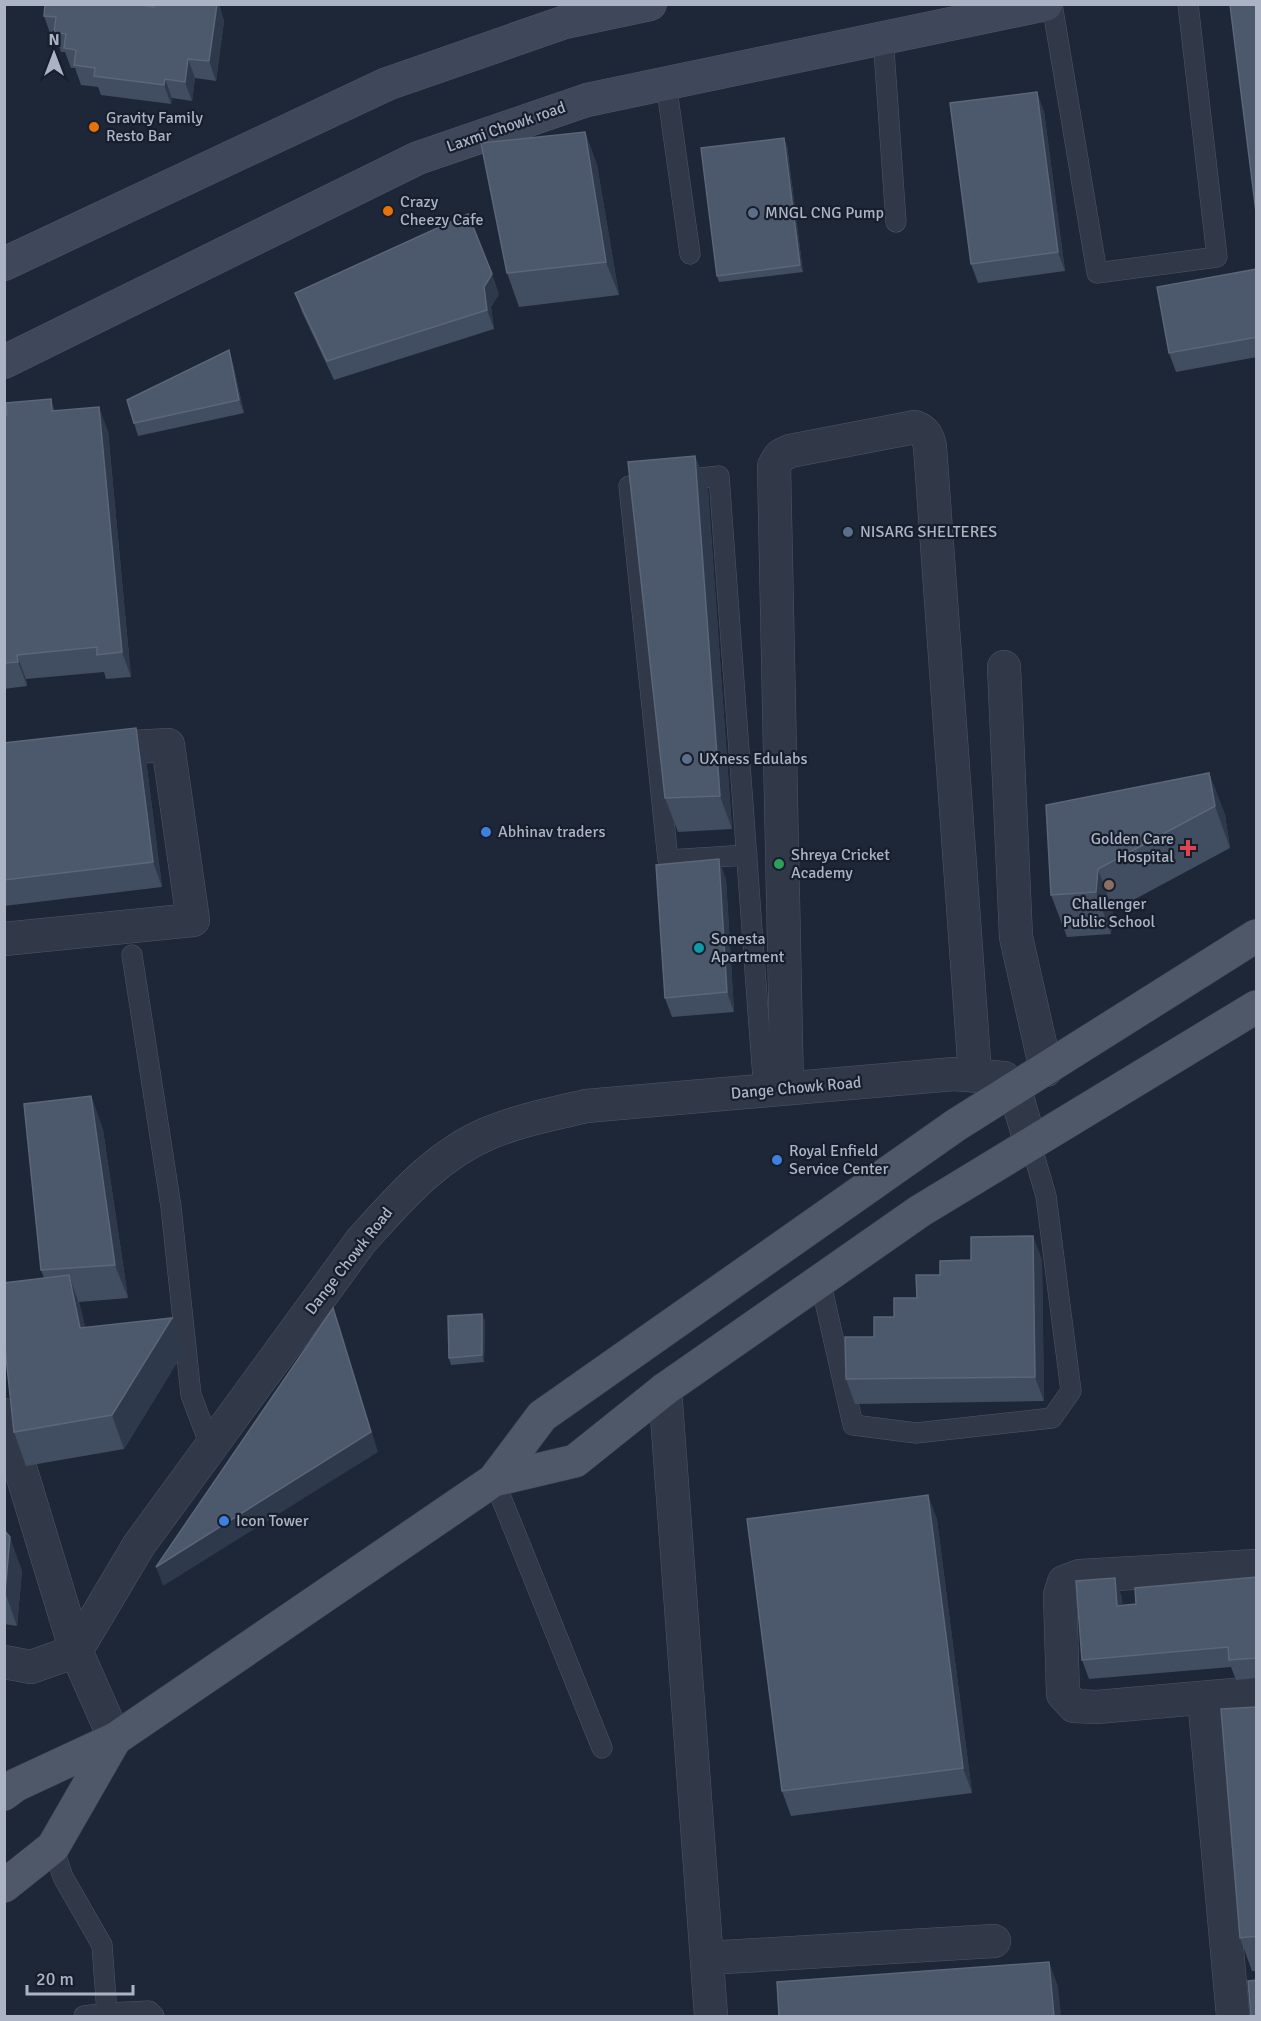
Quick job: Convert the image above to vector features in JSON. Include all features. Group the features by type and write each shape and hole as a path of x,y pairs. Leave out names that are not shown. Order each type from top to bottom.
{"main road":[{"path":"4,264 387,84 565,22 650,4"},
{"name":"Laxmi Chowk road","path":"4,362 418,158 587,100 884,36 1046,4"},
{"path":"4,1794 16,1785 115,1740 494,1480 542,1416 956,1125 1257,936"},
{"path":"494,1480 575,1461 664,1389 920,1211 1257,1007"},
{"path":"4,1886 53,1847 115,1740"}],"street":[{"path":"775,1090 774,466 780,456 790,452 915,427 923,430 929,437 930,447 975,1074"},
{"path":"1004,667 1016,937 1046,1070"},
{"path":"4,939 193,920 168,745 75,751"},
{"name":"Dange Chowk Road","path":"76,1651 139,1545 361,1241 402,1195 448,1156 487,1134 526,1119 586,1106 954,1074 1004,1078 1015,1090"},
{"path":"1015,1090 1031,1145"},
{"path":"664,1389 711,2016"},
{"path":"4,1415 76,1651 115,1740"},
{"path":"1257,1566 1080,1576 1064,1582 1060,1595 1063,1694 1074,1706 1097,1707 1257,1693"},
{"path":"4,1662 31,1667 76,1651"},
{"path":"1204,1698 1241,2008"},
{"path":"707,1958 994,1941"}],"lane":[{"path":"1052,4 1097,273 1217,257 1188,4"},
{"path":"884,36 896,222"},
{"path":"666,83 690,254"},
{"path":"747,855 669,860 629,486 719,476 747,855 775,1090"},
{"path":"132,955 171,1207 191,1395 210,1445"},
{"path":"819,1280 854,1425 916,1433 1052,1418 1071,1391 1046,1196 1031,1145"},
{"path":"494,1480 602,1748"},
{"path":"53,1847 63,1876 102,1945 107,2013"},
{"path":"84,2016 149,2011 154,2016"}],"building":[{"path":"45,4 132,4 154,7 154,4 217,4 209,61 188,59 185,82 165,79 164,85 94,76 95,68 74,65 76,50 64,48 66,34 54,32 56,17 44,16"},
{"path":"1257,4 1257,220 1230,5"},
{"path":"1037,92 1058,252 971,264 950,103"},
{"path":"585,132 606,262 507,273 481,143"},
{"name":"MNGL CNG Pump","path":"784,138 800,265 717,276 701,148"},
{"path":"468,214 492,274 484,287 487,310 327,361 295,293"},
{"path":"1257,269 1257,337 1169,353 1157,287"},
{"path":"229,350 239,400 134,423 127,400"},
{"path":"51,399 52,411 99,407 122,652 97,655 97,647 17,655 18,662 4,663 4,415 7,415 6,403"},
{"path":"695,456 720,796 665,798 628,462"},
{"path":"136,728 153,862 4,880 4,743"},
{"path":"1209,773 1215,806 1098,869 1096,892 1051,895 1046,805"},
{"name":"Sonesta Apartment","path":"719,859 727,992 665,998 656,865"},
{"path":"91,1096 115,1265 41,1270 24,1104"},
{"path":"1033,1236 1035,1377 846,1379 845,1337 874,1337 874,1317 894,1317 894,1298 917,1298 916,1275 940,1275 940,1261 971,1260 971,1237"},
{"path":"69,1275 80,1328 172,1318 112,1415 14,1432 4,1338 4,1283"},
{"path":"333,1308 371,1432 156,1567"},
{"path":"482,1314 482,1355 449,1358 448,1316"},
{"path":"928,1495 963,1768 782,1791 747,1519"},
{"path":"4,1530 10,1537 5,1592 4,1592"},
{"path":"1257,1577 1257,1658 1229,1660 1228,1647 1082,1660 1076,1581 1115,1578 1117,1606 1136,1604 1135,1588"},
{"path":"1257,1707 1257,1936 1240,1938 1221,1709"},
{"path":"1049,1962 1054,2016 779,2016 777,1982"},
{"path":"1257,1980 1257,2016 1251,2016 1248,1981"}],"place":[{"name":"Gravity Family Resto Bar","path":"94,127"},
{"name":"Crazy Cheezy Cafe","path":"388,211"},
{"name":"MNGL CNG Pump","path":"753,213"},
{"name":"NISARG SHELTERES","path":"848,532"},
{"name":"UXness Edulabs","path":"687,759"},
{"name":"Abhinav traders","path":"486,832"},
{"name":"Golden Care Hospital","path":"1188,848"},
{"name":"Shreya Cricket Academy","path":"779,864"},
{"name":"Challenger Public School","path":"1109,885"},
{"name":"Sonesta Apartment","path":"699,948"},
{"name":"Royal Enfield Service Center","path":"777,1160"},
{"name":"Icon Tower","path":"224,1521"}]}
